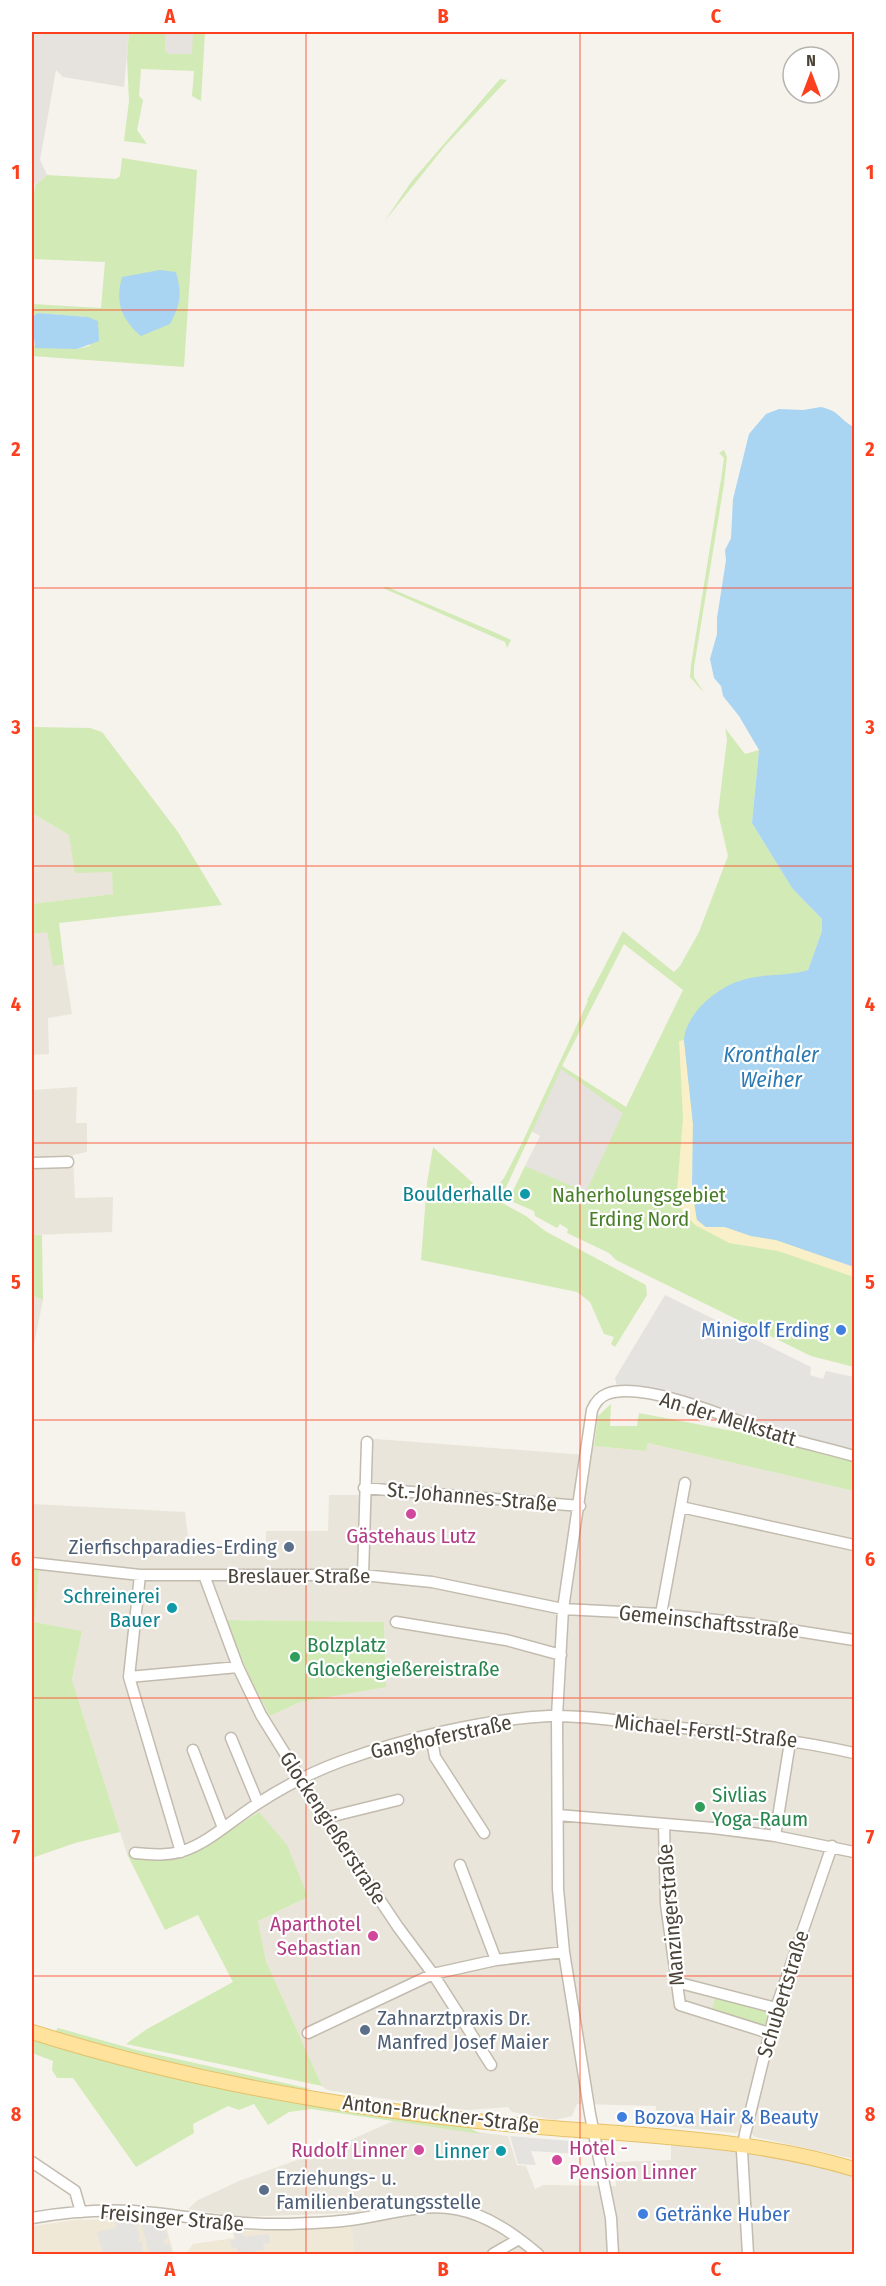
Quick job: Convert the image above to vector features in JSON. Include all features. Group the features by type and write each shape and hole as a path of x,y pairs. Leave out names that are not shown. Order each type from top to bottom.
{"main road":[{"name":"Anton-Bruckner-Straße","path":"32,2032 170,2069 291,2094 409,2113 744,2144 782,2150 855,2169"}],"street":[{"path":"32,1163 68,1161"},
{"name":"An der Melkstatt","path":"580,1506 592,1410 601,1398 621,1392 668,1399 718,1412 772,1433 855,1456"},
{"path":"363,1575 367,1443"},
{"path":"661,1614 685,1483"},
{"name":"St.-Johannes-Straße","path":"364,1488 580,1506"},
{"path":"580,1506 563,1609 557,1716 558,1889 564,1952 593,2131 611,2218 614,2254"},
{"path":"681,1507 855,1545"},
{"name":"Breslauer Straße","path":"32,1563 140,1575 363,1575 441,1584 563,1609"},
{"path":"140,1575 129,1677 181,1852"},
{"name":"Glockengießerstraße","path":"204,1575 238,1667 261,1715 325,1818 392,1919 433,1974 491,2065"},
{"name":"Gemeinschaftsstraße","path":"563,1609 661,1614 802,1630 855,1640"},
{"path":"396,1622 506,1640 561,1655"},
{"path":"129,1677 238,1667"},
{"name":"Ganghoferstraße","path":"135,1853 168,1855 181,1852 301,1778 375,1750 431,1735 557,1716"},
{"name":"Michael-Ferstl-Straße","path":"557,1716 738,1734 790,1742 801,1741 855,1753"},
{"path":"431,1735 435,1756 483,1833"},
{"path":"231,1738 258,1803"},
{"path":"775,1836 790,1742"},
{"path":"193,1750 223,1828"},
{"path":"325,1818 398,1800"},
{"path":"558,1815 775,1836 855,1852"},
{"name":"Manzingerstraße","path":"664,1825 666,1904 680,2005 769,2033"},
{"name":"Schubertstraße","path":"748,2254 744,2144 776,2008 832,1846"},
{"path":"460,1865 496,1960"},
{"path":"308,2033 433,1974 496,1960 564,1952"},
{"path":"676,1982 776,2008"},
{"name":"Freisinger Straße","path":"32,2162 75,2191 81,2211 140,2212 239,2224 283,2224 354,2219 435,2207 475,2214 519,2239 538,2254"},
{"path":"32,2218 81,2211"},
{"path":"493,2254 519,2239"}],"shaded area":[{"path":"32,32 129,32 124,87 63,77 56,70 40,160 47,175 35,186 32,174"},
{"path":"166,32 193,32 193,54 169,54 165,51"},
{"path":"32,813 69,835 112,872 114,894 32,904"},
{"path":"47,931 53,965 64,964 72,1014 48,1018 49,1054 32,1055 32,934"},
{"path":"561,1068 624,1113 586,1193 525,1166 540,1136 531,1131"},
{"path":"77,1087 76,1123 87,1123 87,1152 73,1155 75,1198 113,1197 112,1232 32,1235 32,1090"},
{"path":"32,1295 43,1300 32,1355"},
{"path":"665,1295 811,1367 810,1375 823,1379 826,1371 854,1377 854,1452 778,1431 704,1402 617,1386 615,1378"},
{"path":"363,1438 586,1455 594,1446 646,1451 648,1443 854,1491 854,2159 755,2137 751,2133 740,2131 735,2133 656,2125 656,2106 577,2104 572,2116 555,2120 512,2112 508,2107 468,2110 327,2090 322,2086 266,1961 258,1921 308,1897 259,1812 185,1858 160,1860 127,1854 72,1680 82,1631 34,1622 36,1582 41,1561 32,1559 32,1504 185,1512 189,1544 266,1544 266,1531 328,1531 329,1495 359,1495","holes":["227,1620 384,1622 386,1686 300,1702 270,1716 250,1678"]},
{"path":"393,2121 508,2136 517,2165 526,2166 535,2189 543,2185 616,2186 615,2162 671,2160 671,2144 759,2152 854,2176 854,2254 355,2254 348,2213 240,2217 188,2209 198,2200 239,2181 339,2145"},
{"path":"510,2136 571,2141 578,2154 531,2151 536,2165 518,2164"},
{"path":"130,2219 165,2223 174,2254 32,2254 32,2226 74,2220"},
{"path":"115,2222 136,2222 140,2239 137,2242 141,2241 144,2254 103,2254 97,2232 116,2228"},
{"path":"141,2222 164,2224 168,2238 163,2240 165,2244 169,2243 172,2254 149,2254"},
{"path":"351,2227 355,2254 174,2254 187,2253 193,2244 234,2238 233,2233 244,2231"},
{"path":"242,2232 244,2237 269,2234 270,2243 263,2244 264,2250 237,2254 237,2247 232,2248 230,2241 235,2239 234,2233"}],"green space":[{"path":"129,32 166,32 165,51 169,54 192,54 193,32 205,32 201,101 192,96 194,71 141,69 139,96 143,100 137,130 147,144 124,141 129,101 127,58"},
{"path":"500,79 507,80 445,146 384,222 411,182"},
{"path":"122,158 197,170 184,367 32,356 32,326 33,345 77,349 90,346 88,317 38,313 32,317 32,304 101,308 105,262 32,259 32,212 35,186 47,175 116,179 120,176"},
{"path":"724,450 727,457 724,484 694,667 694,677 704,693 690,677 724,458 719,453"},
{"path":"387,587 511,640 507,648 505,642 383,588"},
{"path":"32,727 90,728 102,732 178,832 222,905 59,923 64,964 53,966 47,932 32,934 32,904 113,894 112,872 75,873 69,835 32,813"},
{"name":"Naherholungsgebiet Erding Nord","path":"725,728 745,754 759,750 752,823 792,888 822,919 822,931 808,970 789,976 738,981 693,1124 692,1189 847,1266 854,1267 854,1367 811,1356 616,1260 609,1253 567,1233 568,1229 560,1224 557,1228 535,1216 534,1211 513,1202 511,1195 525,1166 586,1192 623,1113 561,1069 501,1198 492,1193 504,1178 523,1141 587,1000 623,931 674,972 680,966 699,932 728,856 718,813 727,739","holes":["624,944 683,990 626,1107 562,1066"]},
{"path":"433,1147 484,1193 526,1216 545,1231 646,1285 647,1295 615,1347 611,1344 614,1337 604,1334 590,1302 577,1292 421,1260 427,1183"},
{"path":"32,1235 42,1235 43,1300 32,1295"},
{"path":"611,1404 610,1426 637,1426 639,1413 790,1442 854,1461 854,1491 648,1443 646,1451 594,1446 598,1416"},
{"path":"32,1568 39,1569 34,1622 82,1631 72,1680 120,1832 75,1843 32,1858"},
{"path":"226,1620 384,1622 386,1687 300,1702 270,1716 250,1678"},
{"path":"259,1812 287,1845 308,1897 258,1921 266,1961 322,2086 126,2044 147,2029 233,1982 198,1915 165,1930 127,1854 160,1860 185,1858"},
{"path":"716,1995 771,2012 765,2027 711,2012"},
{"path":"58,2028 137,2050 311,2089 297,2089 145,2056 55,2032"},
{"path":"32,2040 192,2080 464,2125 481,2134 311,2109 289,2112 268,2125 254,2104 239,2110 228,2106 193,2124 194,2133 136,2167 73,2078 57,2078 52,2070 53,2061 32,2053"}],"sand":[{"path":"684,1040 693,1124 692,1189 697,1220 706,1227 725,1227 751,1236 776,1240 854,1267 854,1277 778,1251 729,1243 695,1225 682,1211 677,1191 683,1118 679,1041"}],"water":[{"path":"160,270 176,272 180,293 178,304 170,324 141,336 134,330 121,310 119,294 122,277"},
{"path":"38,313 88,317 98,321 99,341 77,349 35,348 32,317"},
{"name":"Kronthaler Weiher","path":"821,407 833,411 854,427 854,1267 776,1240 751,1236 725,1227 706,1227 697,1220 692,1189 693,1124 684,1040 686,1030 696,1012 721,990 747,979 808,970 822,931 822,919 792,888 752,823 759,750 739,716 723,696 721,686 714,678 710,659 717,634 717,618 726,560 725,550 731,538 733,499 749,434 766,414 779,409 803,410"}],"place":[{"name":"Boulderhalle","path":"525,1194"},
{"name":"Minigolf Erding","path":"841,1330"},
{"name":"Gästehaus Lutz","path":"411,1514"},
{"name":"Zierfischparadies-Erding","path":"289,1547"},
{"name":"Schreinerei Bauer","path":"172,1608"},
{"name":"Bolzplatz Glockengießereistraße","path":"295,1657"},
{"name":"Sivlias Yoga-Raum","path":"700,1807"},
{"name":"Aparthotel Sebastian","path":"373,1936"},
{"name":"Zahnarztpraxis Dr. Manfred Josef Maier","path":"365,2030"},
{"name":"Bozova Hair & Beauty","path":"622,2117"},
{"name":"Rudolf Linner","path":"419,2150"},
{"name":"Linner","path":"501,2151"},
{"name":"Hotel - Pension Linner","path":"557,2160"},
{"name":"Erziehungs- u. Familienberatungsstelle","path":"264,2190"},
{"name":"Getränke Huber","path":"643,2214"}]}
